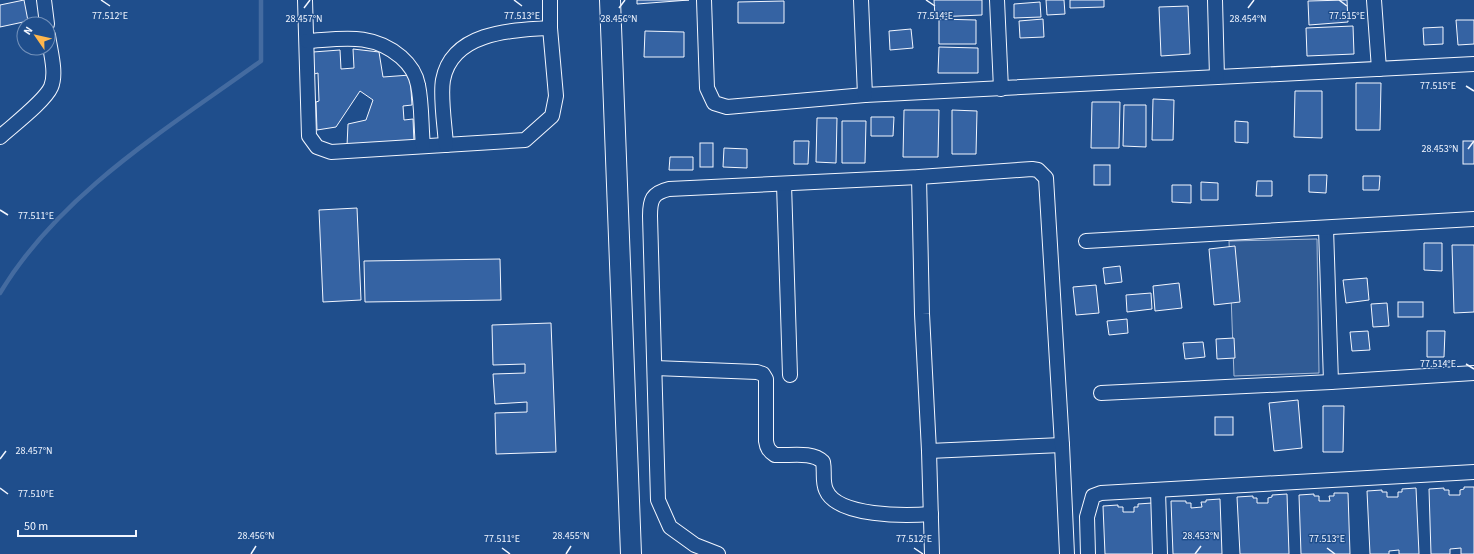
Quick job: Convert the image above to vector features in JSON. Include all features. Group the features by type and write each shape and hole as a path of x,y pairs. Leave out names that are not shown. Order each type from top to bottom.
{"street":[{"path":"44,0 46,16"},
{"path":"305,0 307,41 307,114 309,136 317,147 331,152 525,140 552,116 556,96 550,28 550,0"},
{"path":"610,0 631,554"},
{"path":"704,0 707,88 714,103 727,107 865,95 1474,64"},
{"path":"861,0 865,95"},
{"path":"997,0 1001,89"},
{"path":"1215,0 1217,77"},
{"path":"1374,0 1379,69"},
{"path":"446,145 443,81 448,65 456,53 481,38 499,33 550,28"},
{"path":"307,41 358,38 376,41 394,51 405,60 413,72 418,85 423,146"},
{"path":"0,137 43,98 51,87 52,71 50,56"},
{"path":"718,554 695,545 670,527 658,500 650,216 650,202 654,196 660,191 669,188 918,177 1032,169 1038,170 1046,178 1067,554"},
{"path":"918,177 932,554"},
{"path":"784,184 790,375"},
{"path":"1086,241 1474,219"},
{"path":"1326,228 1331,382"},
{"path":"654,368 757,372 763,374 766,379 766,441 767,448 771,452 775,455 812,456 819,458 823,462 826,492 842,505 882,513 931,514"},
{"path":"1102,393 1331,382 1474,373"},
{"path":"929,451 1062,445"},
{"path":"1088,554 1087,517 1093,496 1101,493 1158,491 1474,472"},
{"path":"1158,491 1160,554"}],"shaded area":[{"path":"1317,239 1319,373 1234,376 1229,241"}],"building":[{"path":"24,0 27,16 16,16 16,24 0,27 0,5"},
{"path":"637,0 689,0 637,4"},
{"path":"934,0 982,0 982,15 935,17"},
{"path":"1046,0 1064,0 1065,14 1047,15"},
{"path":"1070,0 1104,0 1104,7 1070,8"},
{"path":"1347,0 1348,22 1309,25 1308,1"},
{"path":"784,1 784,23 738,23 738,2"},
{"path":"1040,2 1041,17 1014,18 1014,4"},
{"path":"1188,6 1190,54 1161,56 1159,7"},
{"path":"939,19 976,20 976,44 939,44"},
{"path":"1043,19 1044,37 1020,38 1019,21"},
{"path":"1456,20 1474,20 1474,44 1458,45"},
{"path":"1353,26 1354,54 1307,56 1306,28"},
{"path":"1443,27 1443,44 1424,45 1423,28"},
{"path":"911,29 913,48 890,50 889,31"},
{"path":"645,31 684,32 684,57 644,57"},
{"path":"939,47 978,48 978,73 938,73"},
{"path":"353,49 379,52 383,77 410,75 412,105 403,106 404,120 413,119 414,142 347,146 348,124 366,120 373,100 360,91 336,127 317,130 316,102 319,101 318,73 314,74 313,52 340,50 341,69 354,68"},
{"path":"1356,83 1381,83 1380,130 1356,130"},
{"path":"1295,91 1322,91 1322,138 1294,137"},
{"path":"1153,99 1174,100 1173,140 1152,140"},
{"path":"1092,102 1120,102 1119,148 1091,148"},
{"path":"1124,105 1146,105 1146,147 1123,146"},
{"path":"904,110 939,110 938,157 903,157"},
{"path":"952,110 977,111 976,154 952,154"},
{"path":"871,117 894,117 893,136 871,136"},
{"path":"817,118 837,118 836,163 816,162"},
{"path":"842,121 866,121 865,163 842,163"},
{"path":"1235,121 1248,122 1248,143 1235,142"},
{"path":"794,141 809,141 808,164 794,164"},
{"path":"1463,141 1474,141 1474,164 1463,164"},
{"path":"700,143 713,143 713,167 700,167"},
{"path":"724,148 747,149 747,168 723,167"},
{"path":"670,157 693,157 693,170 669,170"},
{"path":"1094,165 1110,165 1110,185 1094,185"},
{"path":"1309,175 1327,175 1326,193 1309,192"},
{"path":"1363,176 1380,176 1379,190 1363,190"},
{"path":"1257,181 1272,181 1272,196 1256,196"},
{"path":"1201,182 1218,183 1218,200 1201,200"},
{"path":"1172,185 1191,185 1191,203 1172,202"},
{"path":"357,208 361,300 323,302 319,210"},
{"path":"1424,243 1442,243 1442,271 1424,270"},
{"path":"1452,245 1474,245 1474,312 1454,313"},
{"path":"1235,246 1240,302 1214,305 1209,249"},
{"path":"500,259 501,300 365,302 364,261"},
{"path":"1120,266 1122,282 1105,284 1103,268"},
{"path":"1367,278 1369,300 1346,303 1343,280"},
{"path":"1179,283 1182,308 1155,311 1153,286"},
{"path":"1096,285 1099,313 1076,315 1073,287"},
{"path":"1151,293 1152,309 1127,312 1126,295"},
{"path":"1398,302 1423,302 1423,317 1398,317"},
{"path":"1387,303 1389,326 1373,327 1371,304"},
{"path":"1127,319 1128,333 1109,335 1107,321"},
{"path":"551,323 556,452 496,454 495,413 527,412 527,402 495,404 493,374 525,373 525,364 493,365 492,325"},
{"path":"1368,331 1370,350 1352,351 1350,332"},
{"path":"1427,331 1445,331 1444,357 1427,357"},
{"path":"1234,338 1235,358 1217,359 1216,339"},
{"path":"1203,342 1205,357 1185,359 1183,343"},
{"path":"1298,400 1302,448 1274,451 1269,403"},
{"path":"1323,406 1344,406 1343,452 1323,452"},
{"path":"1215,417 1233,417 1233,435 1215,435"},
{"path":"1464,487 1474,487 1474,554 1461,554 1461,548 1450,549 1450,554 1431,554 1429,489 1444,488 1444,490 1449,490 1449,495 1460,495 1460,490 1464,489"},
{"path":"1416,488 1419,554 1399,554 1399,550 1389,551 1389,554 1370,554 1367,491 1382,490 1382,492 1387,492 1387,497 1398,497 1398,492 1402,492 1402,489"},
{"path":"1334,493 1348,493 1350,554 1301,554 1299,495 1314,494 1314,496 1319,496 1319,501 1330,501 1329,496 1334,496"},
{"path":"1287,494 1289,554 1240,554 1237,497 1253,496 1253,498 1257,498 1257,503 1268,503 1268,498 1272,497 1272,495"},
{"path":"1220,499 1222,554 1173,554 1171,501 1186,501 1186,503 1191,503 1191,508 1202,507 1201,502 1206,502 1206,500"},
{"path":"1152,503 1154,554 1105,554 1103,506 1118,505 1118,507 1123,507 1123,512 1134,512 1134,507 1138,507 1138,504"}],"waterway":[{"path":"0,293 25,257 53,224 85,193 153,138 261,61 261,0"}]}
